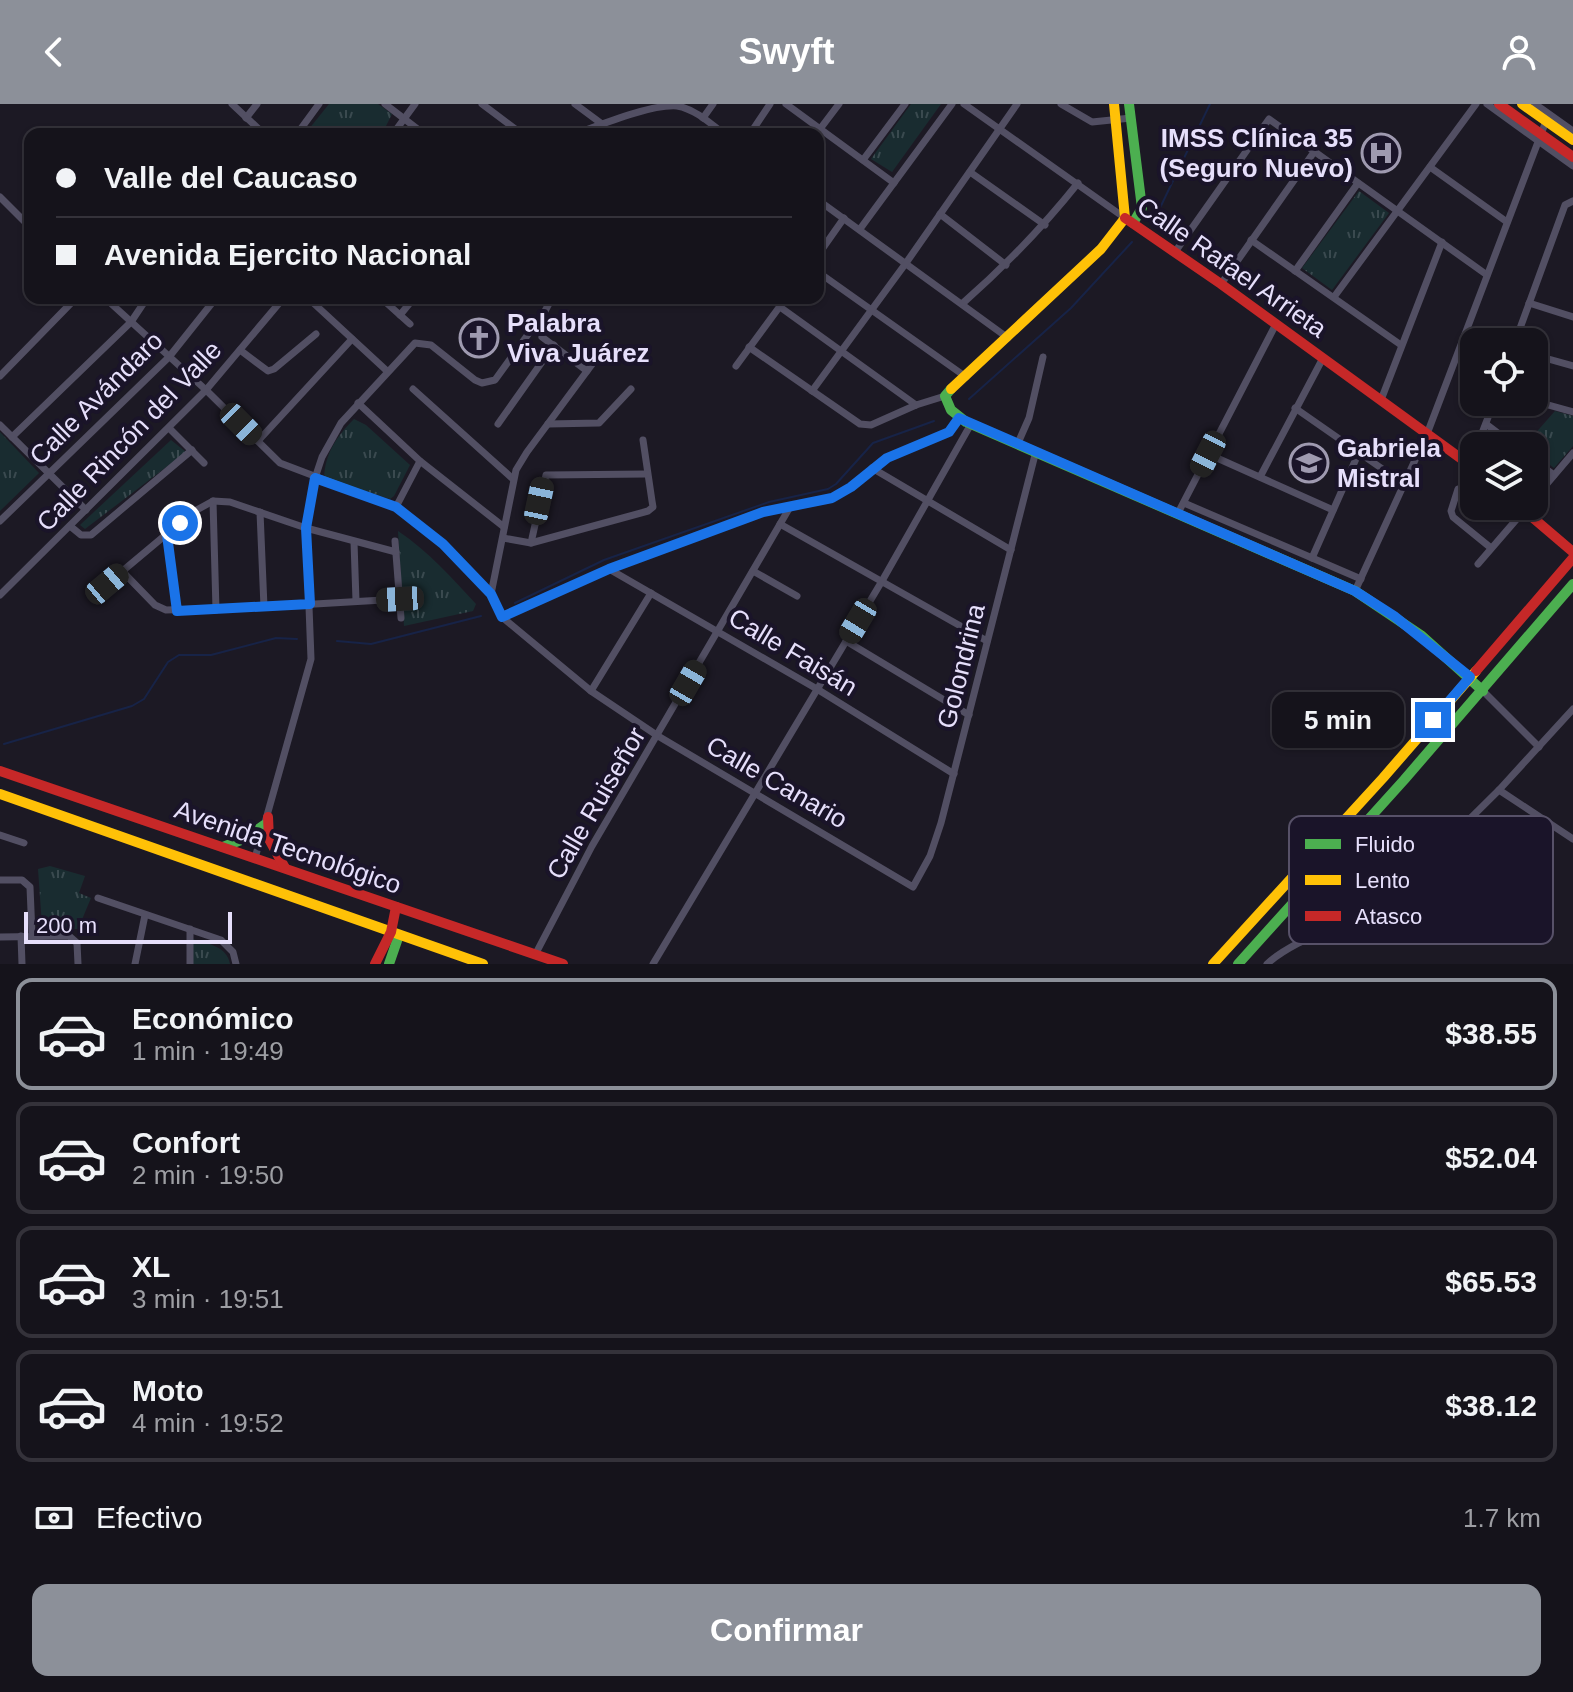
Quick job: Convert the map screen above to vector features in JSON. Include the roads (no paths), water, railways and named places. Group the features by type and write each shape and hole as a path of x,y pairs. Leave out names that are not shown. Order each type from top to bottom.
{"main road":[{"path":"1114,104 1129,220"},
{"path":"1129,104 1142,208 945,396 947,406 971,424 1181,508 1355,591 1394,616 1483,691"},
{"path":"1499,104 1572,160"},
{"path":"1522,104 1573,140"},
{"name":"Calle Rafael Arrieta","path":"1129,220 1427,434 1460,454"},
{"path":"1350,816 1573,555 1537,520"},
{"path":"1372,816 1573,584"},
{"name":"Avenida Tecnológico","path":"0,771 563,964"},
{"name":"Avenida Tecnológico","path":"0,794 483,964"},
{"path":"118,835 128,828 132,816"},
{"path":"223,847 246,838 266,821"},
{"path":"266,821 269,839 285,868"},
{"path":"142,843 141,832 150,823"},
{"path":"1213,964 1224,959 1289,885"},
{"path":"389,964 396,907"},
{"path":"1238,964 1289,910"},
{"path":"375,964 395,933"}],"street":[{"path":"232,104 257,128"},
{"path":"246,118 257,104"},
{"path":"301,128 319,104"},
{"path":"385,104 416,128"},
{"path":"397,128 415,104"},
{"path":"482,104 514,128"},
{"path":"575,104 602,124"},
{"path":"703,118 713,104"},
{"path":"754,128 770,104"},
{"path":"786,104 819,128"},
{"path":"821,128 839,104"},
{"path":"863,160 905,104"},
{"path":"860,229 952,104"},
{"name":"Calle Rafael Arrieta","path":"964,104 1129,220"},
{"path":"812,391 1017,104"},
{"path":"1061,104 1086,120 1116,122 1131,118"},
{"path":"1334,297 1476,104"},
{"path":"1487,104 1540,137"},
{"path":"1535,104 1573,131"},
{"path":"591,128 658,106 673,105 693,107 716,128"},
{"path":"1175,252 1269,119 1487,275"},
{"path":"1355,591 1427,434 1546,121"},
{"path":"824,132 894,183"},
{"path":"1221,284 1314,152"},
{"path":"1430,167 1507,222"},
{"path":"970,172 1045,225"},
{"path":"963,303 1045,225 1078,183"},
{"path":"1295,271 1358,183"},
{"path":"0,197 24,221"},
{"path":"1520,328 1571,201"},
{"path":"824,204 1008,338"},
{"path":"940,214 1006,265"},
{"path":"824,246 844,218"},
{"path":"1251,240 1401,345"},
{"path":"1381,400 1442,242"},
{"path":"824,276 966,377"},
{"path":"1529,303 1573,316"},
{"path":"0,376 70,304"},
{"name":"Calle Canario","path":"112,304 280,463 396,507 443,544 491,594 502,617 591,691 658,736 913,887"},
{"path":"12,437 131,322 143,304"},
{"name":"Calle Avándaro","path":"0,521 169,357 211,304"},
{"name":"Calle Rincón del Valle","path":"0,595 206,390 278,304"},
{"path":"314,304 387,371"},
{"path":"388,304 410,324"},
{"path":"400,315 409,304"},
{"path":"255,858 311,659 306,528 315,478 332,437 358,403 415,343 426,343 475,380 488,383 495,380 506,367 549,304"},
{"path":"736,366 782,304"},
{"path":"780,307 916,405"},
{"path":"1276,324 1181,508 1361,579"},
{"path":"240,350 268,371 316,334"},
{"path":"542,337 587,371"},
{"path":"258,441 352,339"},
{"path":"498,424 554,345"},
{"path":"749,347 860,424 871,425 945,396"},
{"path":"1018,443 1029,418 1043,357"},
{"path":"1260,477 1323,358"},
{"path":"491,594 513,479 521,461 596,359"},
{"path":"1548,359 1573,366"},
{"path":"413,389 513,479"},
{"path":"548,424 599,423 631,389"},
{"path":"358,403 420,461 504,527"},
{"path":"1548,405 1573,412"},
{"path":"1295,408 1404,484"},
{"path":"1483,432 1489,416"},
{"path":"502,617 609,569 763,512 832,498 887,458 944,435 959,418"},
{"path":"653,964 882,581 971,424"},
{"path":"1486,424 1497,432"},
{"path":"0,425 86,510"},
{"path":"169,428 204,463"},
{"path":"503,538 531,543 648,511 653,507 643,440"},
{"path":"70,526 81,535 91,535 192,450"},
{"name":"Golondrina","path":"913,887 936,841 1036,451"},
{"path":"1312,558 1359,452"},
{"path":"1548,482 1573,453"},
{"path":"1208,454 1333,510"},
{"path":"396,507 420,461"},
{"path":"872,468 1011,550"},
{"path":"1548,470 1554,475"},
{"path":"531,543 546,475 647,474"},
{"path":"1458,489 1451,511 1453,517 1491,548"},
{"path":"213,501 216,610"},
{"path":"107,584 193,512 213,501 230,502 306,528 396,552"},
{"name":"Calle Ruiseñor","path":"535,955 592,846 790,507"},
{"path":"260,512 264,607"},
{"path":"1478,564 1513,520"},
{"path":"780,524 987,641"},
{"path":"167,535 177,611"},
{"path":"395,541 401,618"},
{"path":"354,542 356,601"},
{"name":"Calle Faisán","path":"609,569 817,689 954,774"},
{"path":"122,571 155,605 177,611 400,599"},
{"path":"753,571 797,596"},
{"path":"591,691 651,593"},
{"path":"846,641 969,715"},
{"path":"1483,691 1539,747"},
{"path":"1473,816 1573,709"},
{"path":"1499,790 1538,816"},
{"path":"1553,826 1573,839"},
{"path":"0,835 24,843"},
{"path":"0,880 22,880 30,887 32,935"},
{"path":"98,898 221,940 233,952 236,964"},
{"path":"135,964 145,915"},
{"path":"190,929 190,964"},
{"path":"21,936 22,964"},
{"path":"0,937 72,937 77,943 78,964"},
{"path":"1267,964 1301,944"}],"waterway":[{"path":"1158,212 1210,104"},
{"path":"969,399 1071,308 1132,242"},
{"path":"515,603 604,560 769,502 828,489 873,443 934,421"},
{"path":"337,641 371,644 481,616"},
{"path":"4,744 132,706 144,699 168,662 179,655 211,655 276,638 297,639"}],"place":[{"name":"IMSS Clínica 35 (Seguro Nuevo)","path":"1381,153"},
{"name":"Palabra Viva Juárez","path":"479,338"},
{"name":"Gabriela Mistral","path":"1309,463"}]}
